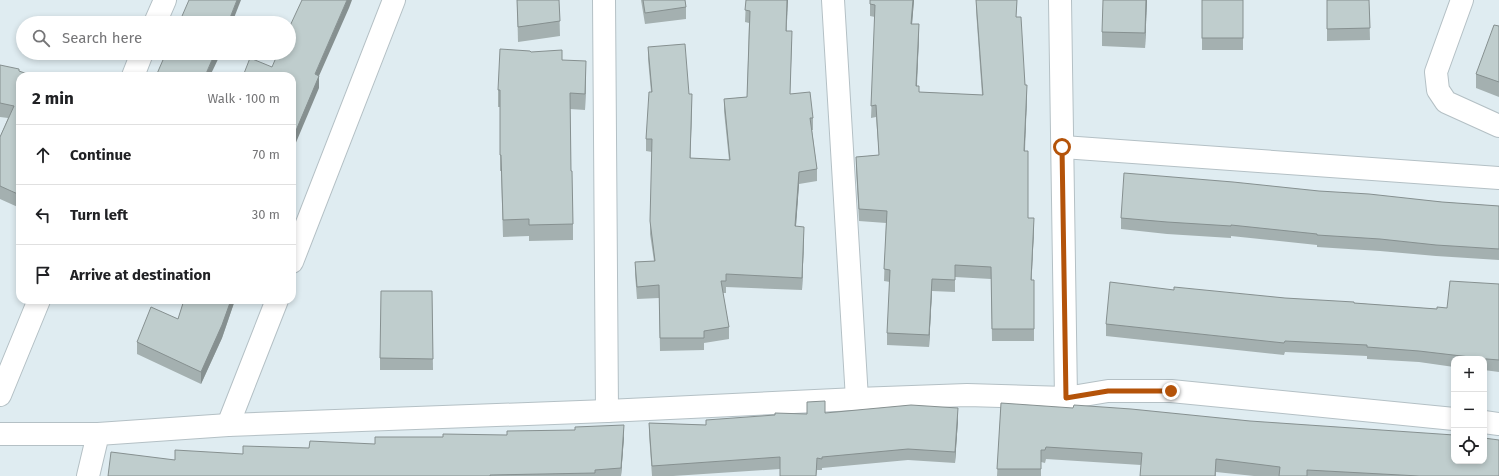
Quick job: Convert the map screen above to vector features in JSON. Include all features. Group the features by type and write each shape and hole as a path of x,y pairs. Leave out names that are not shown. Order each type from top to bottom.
{"street":[{"path":"158,16 165,0"},
{"path":"296,252 394,0"},
{"path":"604,0 607,411"},
{"path":"833,0 857,399"},
{"path":"1060,0 1066,398"},
{"path":"1462,0 1436,72 1438,90 1446,102 1499,126"},
{"path":"134,72 139,60"},
{"path":"1062,147 1499,178"},
{"path":"0,395 37,304"},
{"path":"228,425 275,304"},
{"path":"0,434 98,434 228,425 607,411 966,395 1066,398 1108,391 1171,391 1451,419"},
{"path":"1487,422 1499,424"},
{"path":"88,476 98,434"}],"building":[{"path":"189,0 237,0 231,16 182,16"},
{"path":"302,0 347,0 315,74 319,76 296,131 296,72 245,72 249,60 255,60 272,67 275,60 296,60 296,16 295,16"},
{"path":"517,0 559,0 560,21 518,27"},
{"path":"643,0 685,0 686,7 645,13"},
{"path":"746,0 787,0 786,31 792,31 790,94 810,92 813,118 810,118 817,169 799,172 795,226 804,227 802,278 726,274 726,281 721,281 729,327 704,331 704,338 660,338 659,285 637,287 635,262 655,261 650,221 652,139 646,139 649,92 652,92 648,47 685,44 689,94 692,94 690,158 730,160 724,99 747,97 750,11 745,10"},
{"path":"870,0 913,0 911,24 919,24 916,86 919,86 919,92 983,95 976,0 1017,0 1016,17 1021,17 1025,85 1027,85 1024,151 1028,151 1028,218 1034,218 1031,280 1034,280 1034,329 992,329 991,267 955,265 955,280 932,279 929,335 887,333 890,270 884,269 887,211 859,209 856,157 879,155 876,105 871,106 875,5 870,4"},
{"path":"1103,0 1146,0 1145,33 1102,32"},
{"path":"1202,0 1243,0 1243,38 1202,38"},
{"path":"1327,0 1369,0 1370,28 1327,29"},
{"path":"1494,25 1499,26 1499,82 1476,74"},
{"path":"500,49 531,52 562,50 562,60 586,61 585,94 570,93 573,224 529,225 529,219 503,220 500,155 500,90 498,90"},
{"path":"163,60 212,60 207,72 158,72"},
{"path":"0,65 19,69 19,71 22,72 16,72 16,193 0,186 0,137 14,106 0,103"},
{"path":"1124,173 1499,206 1499,249 1317,235 1231,225 1121,218"},
{"path":"1450,281 1499,284 1499,360 1487,359 1487,356 1462,356 1367,347 1367,345 1285,341 1284,343 1106,324 1110,282 1174,290 1174,287 1285,298 1437,309 1437,307 1447,308"},
{"path":"381,291 432,291 433,359 380,358"},
{"path":"183,304 230,304 201,372 137,342 151,307 178,319"},
{"path":"825,401 825,413 911,405 958,408 955,452 908,449 822,457 822,459 817,458 816,476 780,476 780,457 652,466 649,423 706,425 706,420 775,415 775,413 807,414 807,402"},
{"path":"1001,403 1073,408 1074,405 1131,409 1250,421 1451,435 1451,464 1487,464 1487,438 1499,440 1499,476 1419,476 1307,470 1307,476 1279,476 1280,467 1216,459 1215,476 1140,476 1142,453 1046,447 1045,450 1041,450 1041,469 997,469"},
{"path":"624,425 621,468 595,470 595,473 490,476 108,476 111,452 175,460 175,450 243,454 243,446 309,448 310,441 375,444 375,437 443,437 443,434 507,435 507,431 575,430 575,427"}],"route":[{"path":"1062,147 1066,398 1108,391 1171,391"}]}
